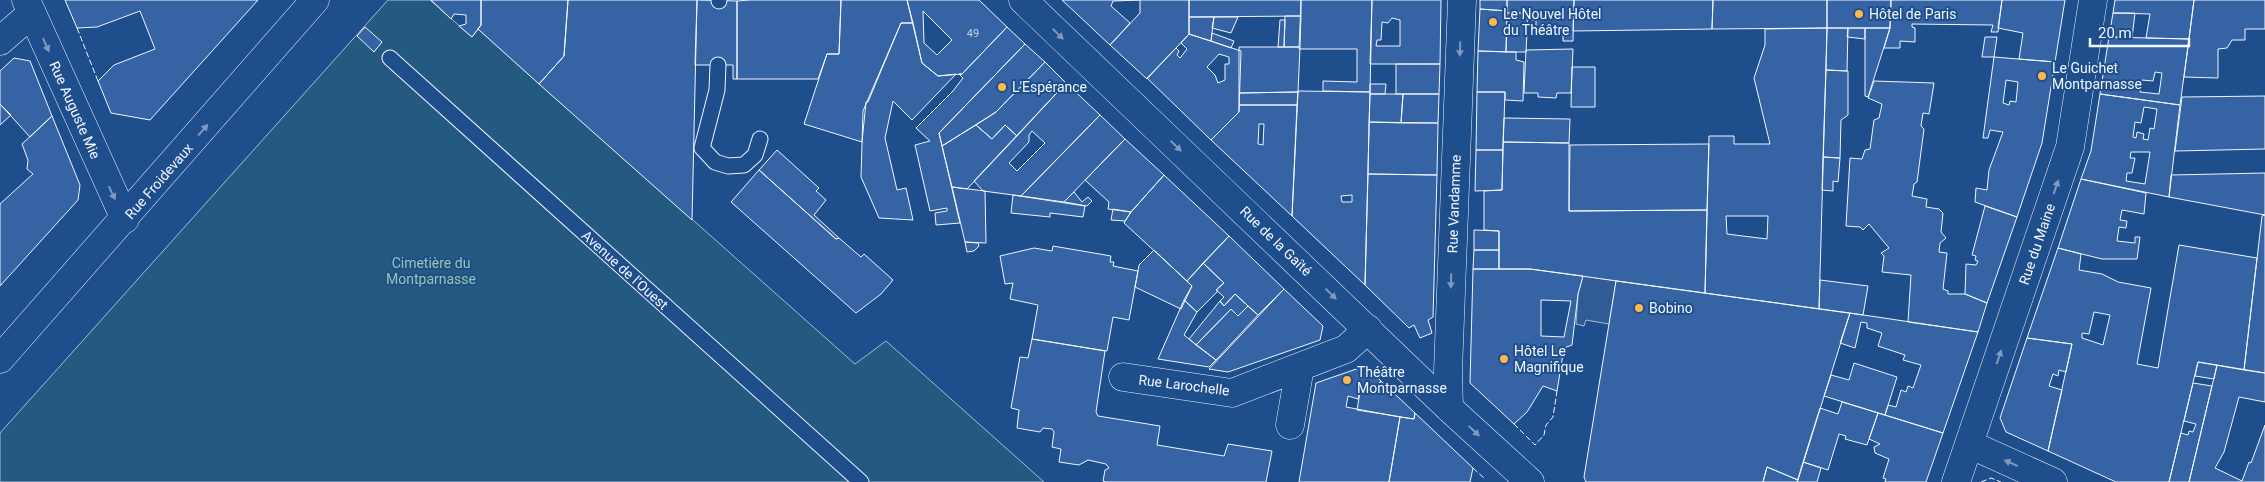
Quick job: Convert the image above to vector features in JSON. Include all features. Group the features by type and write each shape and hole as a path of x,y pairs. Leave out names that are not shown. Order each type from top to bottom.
{"street":[{"name":"Rue Froidevaux","path":"0,360 315,0"},
{"name":"Rue de la Gaîté","path":"1023,0 1530,482"},
{"name":"Rue Vandamme","path":"1450,408 1448,371 1462,0"},
{"name":"Rue du Maine","path":"1956,482 2070,147 2093,0"},
{"name":"Rue Auguste Mie","path":"29,6 125,219"},
{"path":"0,41 29,6"},
{"name":"Rue Larochelle","path":"1123,378 1232,393 1346,349 1368,329"},
{"path":"1290,425 1300,367"},
{"path":"1969,444 2053,482"}],"lane":[{"name":"Avenue de l'Ouest","path":"390,58 861,482"},
{"path":"718,65 718,90 702,148 715,162 728,166 744,165 756,155 760,139"}],"green space":[{"name":"Cimetière du Montparnasse","path":"388,0 430,0 472,37 478,29 855,364 886,341 1044,482 0,482 0,433"}],"shaded area":[{"path":"1583,276 1616,281 1609,324 1586,320 1584,326 1576,324 1578,294"}],"building":[{"path":"65,0 258,0 150,120 111,113 98,81 114,65 155,49 140,11 97,27 77,28"},
{"path":"431,0 481,0 481,25 472,37 459,26 466,24 466,15 454,14 451,19"},
{"path":"481,0 568,0 564,56 539,84 478,29 481,25"},
{"path":"568,0 697,0 692,220 539,84 564,56"},
{"path":"697,0 737,1 737,79 733,79 733,65 695,65"},
{"path":"841,0 839,54 827,54 818,79 737,79 737,1"},
{"path":"841,0 907,0 913,23 901,23 868,102 866,102 862,142 804,124 827,54 839,54"},
{"path":"907,0 979,0 1007,27 962,74 938,76 922,63","holes":["923,11 952,40 937,55 924,43"]},
{"path":"1062,0 1140,0 1113,1 1111,6 1130,23 1110,45"},
{"path":"1140,0 1189,0 1189,34 1147,79 1110,45 1140,13"},
{"path":"1189,0 1301,0 1301,16 1189,17"},
{"path":"1301,0 1372,0 1370,92 1323,91 1323,81 1357,82 1357,49 1299,49"},
{"path":"1372,0 1441,0 1440,64 1370,64","holes":["1392,18 1400,20 1400,46 1376,46 1377,40 1381,40 1382,22 1388,23"]},
{"path":"1480,0 1507,0 1507,11 1480,9"},
{"path":"1507,0 1574,0 1573,41 1563,41 1563,28 1536,28 1536,20 1527,20 1528,13 1507,13"},
{"path":"1574,0 1713,0 1712,29 1573,31"},
{"path":"1713,0 1827,0 1827,28 1712,29"},
{"name":"Hôtel de Paris","path":"1827,0 1891,0 1890,28 1827,28"},
{"path":"1891,0 2002,0 1998,32 1991,32 1993,25 1912,24 1912,27 1915,28 1915,42 1900,41 1900,48 1884,48 1890,28"},
{"path":"2002,0 2065,0 2055,62 2019,59 2023,33 1998,28"},
{"path":"2115,0 2194,0 2189,39 2146,38 2150,14 2113,13"},
{"path":"2194,0 2265,0 2265,29 2245,29 2245,40 2232,40 2227,48 2218,49 2218,78 2184,77"},
{"name":"Le Nouvel Hôtel du Théâtre","path":"1480,9 1507,11 1506,52 1478,51"},
{"path":"1507,13 1528,13 1526,52 1506,52"},
{"path":"2113,13 2135,13 2132,38 2109,37"},
{"path":"1285,16 1301,16 1300,47 1284,47"},
{"path":"1189,17 1214,17 1211,41 1189,34"},
{"path":"1214,17 1238,17 1231,33 1212,28"},
{"path":"1280,20 1285,20 1284,47 1278,47"},
{"path":"901,23 913,23 922,63 938,76 956,74 912,120 893,101 885,138 897,190 906,188 913,220 879,218 861,177 863,111"},
{"path":"365,27 382,42 374,52 357,36"},
{"path":"1007,27 1025,44 939,133 960,223 936,225 935,213 947,211 947,208 930,211 915,145 930,141 916,128 953,91 963,78 959,74 962,74"},
{"path":"1827,28 1819,309 1705,293 1709,136 1734,136 1734,144 1770,144 1754,78 1765,45 1765,29","holes":["1726,216 1768,216 1767,239 1727,234"]},
{"path":"1827,28 1848,28 1847,71 1826,70"},
{"path":"1848,28 1865,28 1865,39 1847,37"},
{"path":"1865,28 1890,28 1868,97 1865,96"},
{"path":"1212,33 1234,41 1231,48 1211,41"},
{"path":"1189,34 1241,51 1239,112 1211,140 1147,78 1176,48 1179,51 1177,55 1180,58 1187,49 1181,43","holes":["1219,54 1229,57 1229,64 1225,64 1225,80 1218,83 1215,75 1207,67"]},
{"path":"1985,37 1997,37 1994,57 1982,57"},
{"path":"2109,37 2189,39 2180,105 2100,94","holes":["2155,72 2162,73 2159,94 2140,92 2142,80 2153,81"]},
{"name":"L'Espérance","path":"1025,44 1045,62 996,112 942,146 939,133"},
{"path":"1239,47 1300,47 1298,92 1239,93"},
{"path":"1573,49 1571,93 1557,93 1556,98 1538,97 1538,93 1524,93 1526,50"},
{"path":"1478,51 1516,52 1516,60 1524,62 1523,101 1505,100 1505,92 1477,92"},
{"path":"1994,57 2055,62 2042,143 2017,217 1975,202 1976,188 1987,190 1989,170 2003,132 1990,130 1988,138 1983,138","holes":["2006,80 2018,82 2016,102 2010,101 2009,105 2003,103"]},
{"path":"14,58 30,61 52,116 30,137 0,104 0,71"},
{"path":"1045,62 1066,83 1017,136 1005,125 992,139 976,125 996,112"},
{"path":"1396,64 1440,64 1439,94 1396,94"},
{"path":"1572,67 1595,67 1595,107 1571,107"},
{"path":"1826,70 1848,71 1848,115 1841,120 1840,158 1823,157"},
{"path":"1874,81 1934,83 1929,114 1923,113 1921,126 1924,129 1917,182 1914,184 1912,196 1927,199 1926,207 1939,209 1943,213 1941,232 1946,238 1940,243 1939,252 1947,253 1943,289 1948,291 1948,294 1965,294 1987,303 1978,332 1908,322 1911,275 1882,272 1884,256 1881,253 1889,248 1869,224 1863,230 1860,227 1846,226 1850,158 1862,159 1865,150 1870,149 1874,120 1879,118 1882,104 1868,98"},
{"path":"1066,83 1100,115 1021,196 983,191 974,181","holes":["1032,131 1045,143 1017,171 1009,163 1029,142 1029,135"]},
{"path":"1370,84 1386,84 1385,94 1370,94"},
{"path":"1298,91 1370,92 1365,285 1292,216","holes":["1352,195 1352,202 1342,202 1341,196"]},
{"path":"1298,92 1297,105 1239,105 1239,93"},
{"path":"1477,92 1505,92 1503,150 1476,150"},
{"path":"1370,94 1403,94 1401,123 1369,122"},
{"path":"1403,94 1439,94 1438,123 1401,123"},
{"path":"2100,94 2180,105 2169,197 2081,179 2091,151","holes":["2144,107 2157,109 2154,129 2150,128 2148,140 2143,139 2144,134 2137,132 2136,138 2133,137 2135,122 2141,123","2131,152 2150,152 2145,184 2126,181 2127,173 2132,173 2135,158 2130,158"]},
{"path":"2265,96 2265,149 2175,151 2182,97"},
{"path":"0,104 11,115 0,125"},
{"path":"1239,105 1297,105 1292,216 1211,140 1239,112","holes":["1259,124 1264,124 1263,145 1258,144"]},
{"path":"1100,115 1125,139 1064,202 1021,196"},
{"path":"52,116 80,185 78,200 0,286 0,204 33,174 27,169 28,160 22,144"},
{"path":"1504,118 1570,119 1569,143 1503,142"},
{"path":"1369,122 1438,123 1437,175 1368,174"},
{"path":"976,125 992,139 1005,125 1017,136 967,189 952,187 942,146"},
{"path":"1125,139 1164,175 1131,212 1108,209 1109,202 1085,180"},
{"path":"1503,142 1569,143 1569,211 1707,210 1705,293 1530,269 1499,269 1499,231 1484,230 1484,191 1502,190"},
{"path":"1709,144 1707,210 1569,211 1570,145"},
{"path":"777,150 819,188 816,191 826,200 814,215 839,238 836,239 759,170"},
{"path":"1476,150 1503,150 1502,190 1475,191"},
{"path":"1823,157 1840,158 1838,182 1833,181 1833,191 1822,190"},
{"path":"759,170 836,239 839,238 861,257 864,254 893,280 881,294 856,313 731,202"},
{"path":"2265,173 2265,215 2169,197 2171,175"},
{"path":"1368,174 1437,175 1433,317 1428,320 1432,333 1420,338 1414,325 1409,328 1365,285"},
{"path":"1164,175 1229,236 1187,281 1124,223 1131,212"},
{"path":"2081,179 2146,193 2144,214 2122,210 2120,220 2127,221 2126,228 2119,227 2117,241 2135,243 2135,237 2140,237 2137,259 2102,259 2058,248"},
{"path":"952,187 985,191 986,243 965,242"},
{"path":"1074,192 1082,202 1088,197 1092,201 1087,206 1064,202"},
{"path":"1013,195 1085,206 1083,217 1050,213 1050,217 1011,213"},
{"path":"1985,206 2017,217 1987,303 1965,294 1966,264 1976,265 1978,261 1975,260 1976,256 1972,255"},
{"path":"1113,209 1131,212 1125,221 1111,220"},
{"path":"2265,215 2265,373 2244,370 2262,216"},
{"path":"1474,230 1499,231 1499,250 1474,250"},
{"path":"1229,236 1284,289 1258,315 1235,294 1224,306 1220,301 1224,297 1216,290 1224,283 1203,263"},
{"path":"965,242 978,243 979,246 974,251 967,252"},
{"path":"2179,245 2257,258 2244,370 2198,362 2169,482 2116,482 2048,451 2072,344 2027,338 2058,248 2081,254 2079,270 2102,274 2118,282 2151,288 2137,364 2158,368","holes":["2094,312 2110,315 2103,345 2082,338 2082,333 2089,334"]},
{"path":"1053,246 1111,256 1110,262 1114,262 1113,266 1138,271 1129,320 1113,317 1107,351 1032,339 1038,305 1010,299 1013,283 1005,284 1000,256 1034,248 1052,251"},
{"path":"1154,250 1192,286 1181,309 1135,287 1139,265"},
{"path":"1474,250 1499,250 1499,269 1473,269"},
{"path":"1203,263 1224,283 1197,312 1184,300 1192,286 1187,281"},
{"path":"1473,269 1530,269 1583,276 1578,294 1572,345 1564,348 1557,391 1543,386 1527,412 1514,424 1470,383","holes":["1541,300 1571,301 1564,337 1541,336"]},
{"path":"1820,280 1868,286 1863,315 1819,309"},
{"path":"1616,281 1850,313 1798,480 1767,467 1763,482 1586,482 1584,477"},
{"path":"1284,289 1323,326 1320,340 1228,372 1209,369"},
{"path":"1235,294 1248,306 1238,316 1231,309 1196,345 1189,339 1220,301 1224,306"},
{"path":"1184,300 1197,312 1184,335 1216,360 1209,367 1158,359"},
{"path":"1248,306 1258,315 1216,360 1196,345 1231,309 1238,316"},
{"path":"1850,313 1978,332 1943,433 1885,415 1888,405 1896,407 1901,390 1906,392 1908,386 1913,388 1921,365 1903,360 1905,355 1878,346 1882,333 1867,328 1867,323 1861,322 1855,348 1840,343"},
{"path":"2027,338 2072,344 2066,372 2059,370 2058,376 2053,374 2049,386 2062,390 2048,451 2006,432 2000,418"},
{"path":"1032,339 1105,351 1096,412 1098,416 1160,426 1157,445 1224,456 1228,444 1272,451 1266,482 1106,482 1103,481 1105,470 1109,468 1106,464 1088,460 1079,465 1059,462 1061,449 1052,447 1054,432 1052,429 1043,428 1040,432 1017,428 1019,410 1011,408 1020,357 1028,358"},
{"path":"2198,362 2217,365 2214,379 2195,376"},
{"path":"1854,363 1897,377 1885,415 1824,396 1831,375 1849,380"},
{"path":"2217,365 2265,373 2265,402 2239,397 2224,452 2215,468 2242,481 2265,425 2265,482 2189,482"},
{"path":"1365,366 1381,381 1372,393 1360,392 1358,399 1348,396 1346,407 1400,417 1389,482 1299,482 1316,383"},
{"path":"1381,381 1415,413 1414,419 1357,410 1360,392 1372,393"},
{"path":"2193,383 2212,386 2189,482 2169,482 2181,433 2188,435 2189,431 2193,432 2196,424 2184,421"},
{"path":"1842,402 1878,413 1867,445 1845,439 1846,436 1839,434 1828,470 1803,462 1820,408 1838,414"},
{"path":"1415,413 1473,468 1470,482 1389,482 1400,417 1414,419"},
{"path":"1878,413 1943,433 1926,482 1885,482 1886,479 1883,478 1889,459 1875,453 1874,447 1880,444 1869,439"},
{"path":"1803,462 1821,468 1817,482 1797,482"},
{"path":"1767,467 1798,480 1797,482 1763,482"}],"fence":[{"path":"77,28 98,81"},
{"path":"1514,424 1535,445 1544,435 1546,425 1553,417 1557,391"},
{"path":"1473,468 1485,479"},
{"path":"1981,482 1991,478 2001,482"}],"place":[{"name":"Hôtel de Paris","path":"1859,14"},
{"name":"Le Nouvel Hôtel du Théâtre","path":"1493,22"},
{"name":"Le Guichet Montparnasse","path":"2042,76"},
{"name":"L'Espérance","path":"1002,87"},
{"name":"Bobino","path":"1639,308"},
{"name":"Hôtel Le Magnifique","path":"1504,359"},
{"name":"Théâtre Montparnasse","path":"1347,380"}]}
